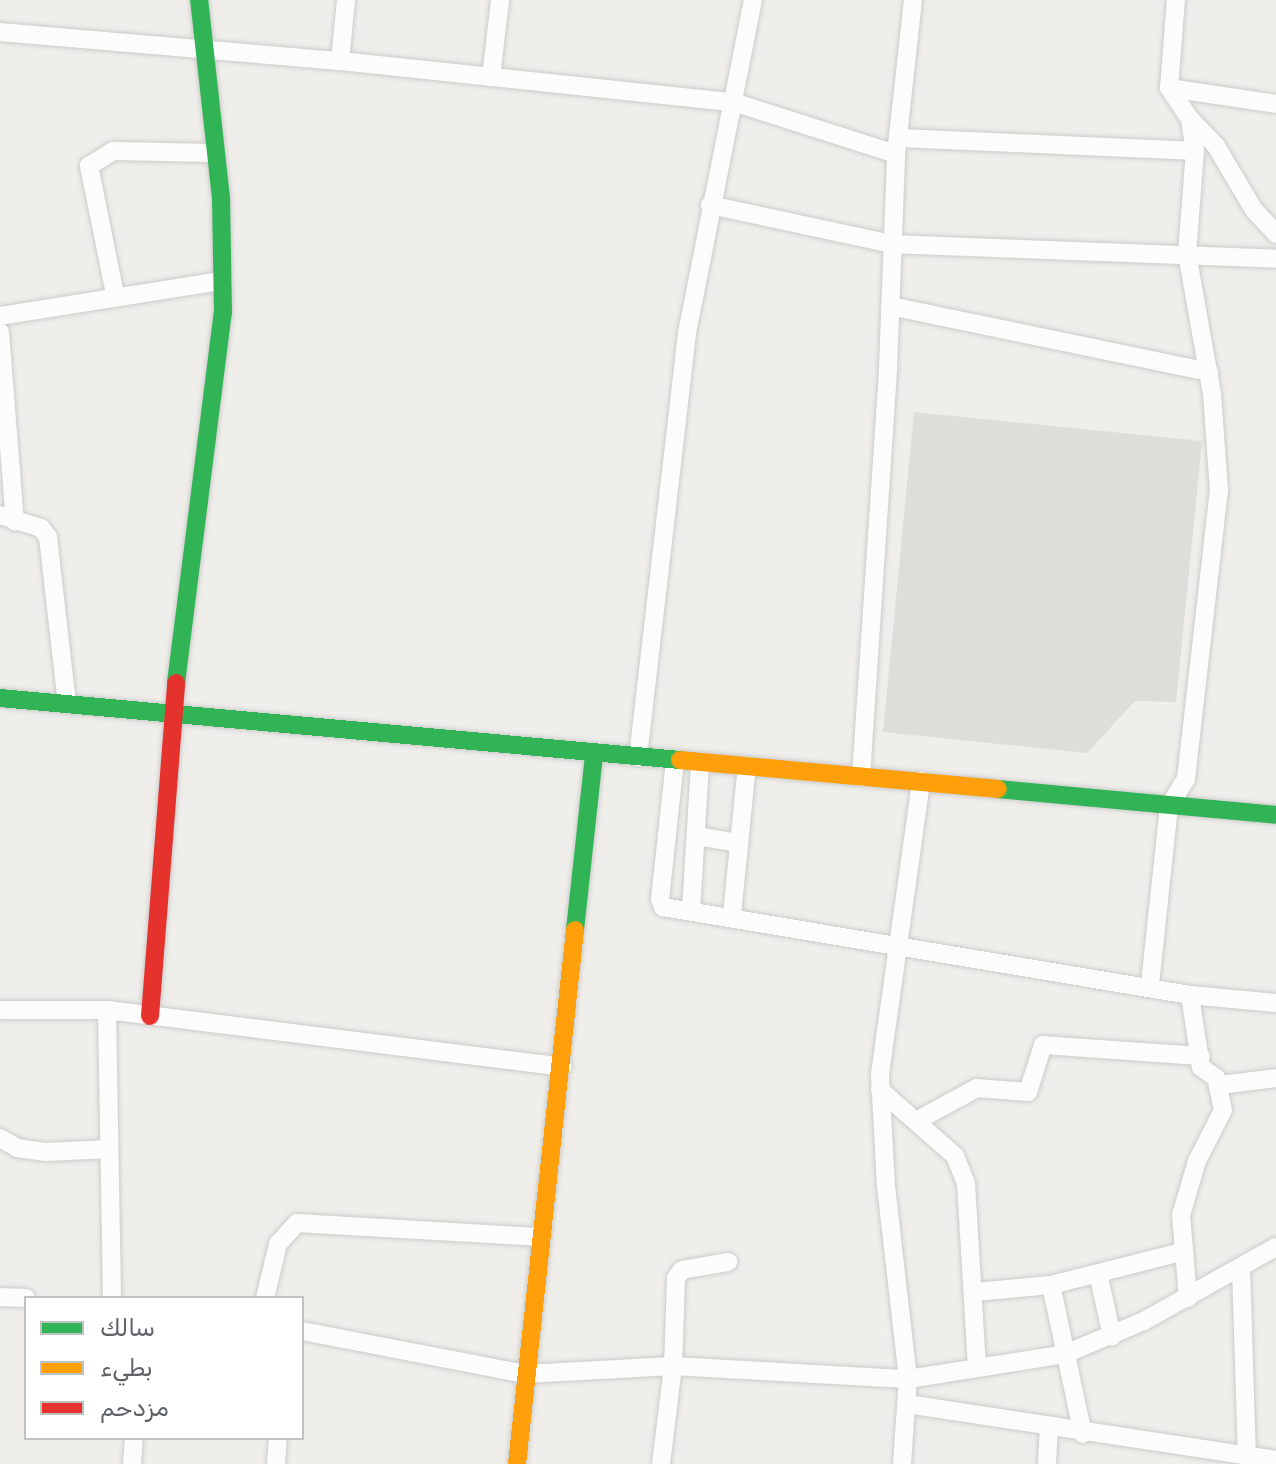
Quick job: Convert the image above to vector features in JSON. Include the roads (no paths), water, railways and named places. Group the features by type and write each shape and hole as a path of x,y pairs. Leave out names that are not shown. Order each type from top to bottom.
{"main road":[{"path":"150,1016 172,714 223,313 215,153 201,51 199,0"},
{"path":"0,698 594,756 921,781 1276,815"},
{"path":"517,1464 594,756"}],"street":[{"path":"340,61 346,0"},
{"path":"491,77 500,0"},
{"path":"638,757 687,333 753,0"},
{"path":"861,777 897,146 913,0"},
{"path":"1176,0 1169,88 1190,119 1216,146 1254,210 1276,234"},
{"path":"0,32 340,61 733,102 897,146 1195,151"},
{"path":"1169,88 1276,104"},
{"path":"1150,984 1169,806 1186,779 1219,491 1209,372 1187,254 1195,151 1190,119"},
{"path":"115,294 89,166 113,151 215,153"},
{"path":"710,205 892,244 1276,259"},
{"path":"0,316 115,294 222,281"},
{"path":"890,306 1209,372"},
{"path":"0,332 7,518 41,528 48,537 67,704"},
{"path":"675,761 660,905 1150,984 1190,995 1276,1003"},
{"path":"691,911 700,763"},
{"path":"732,915 747,766"},
{"path":"902,1464 908,1379 880,1090 897,943 921,781"},
{"path":"696,836 739,843"},
{"path":"1188,1298 1181,1252 1181,1215 1193,1172 1222,1115 1220,1085 1201,1067 1190,995"},
{"path":"0,1010 107,1010 562,1067"},
{"path":"107,1010 112,1296"},
{"path":"918,1120 977,1088 1028,1092 1043,1045 1201,1056"},
{"path":"1220,1085 1276,1078"},
{"path":"880,1090 918,1120 955,1156 966,1183 975,1292 977,1368"},
{"path":"0,1138 17,1148 45,1152 109,1149"},
{"path":"265,1296 278,1244 297,1223 542,1237"},
{"path":"304,1331 526,1374 673,1366 908,1379 1065,1354 1112,1336 1188,1298 1276,1247"},
{"path":"975,1292 1051,1285 1181,1252"},
{"path":"661,1464 673,1366 676,1278 682,1270 728,1262"},
{"path":"1241,1268 1247,1457"},
{"path":"1098,1273 1112,1336"},
{"path":"1051,1285 1083,1434"},
{"path":"0,1297 24,1298"},
{"path":"907,1404 1083,1434 1276,1460"},
{"path":"1047,1464 1049,1428"},
{"path":"132,1464 134,1440"},
{"path":"276,1464 278,1440"}]}
